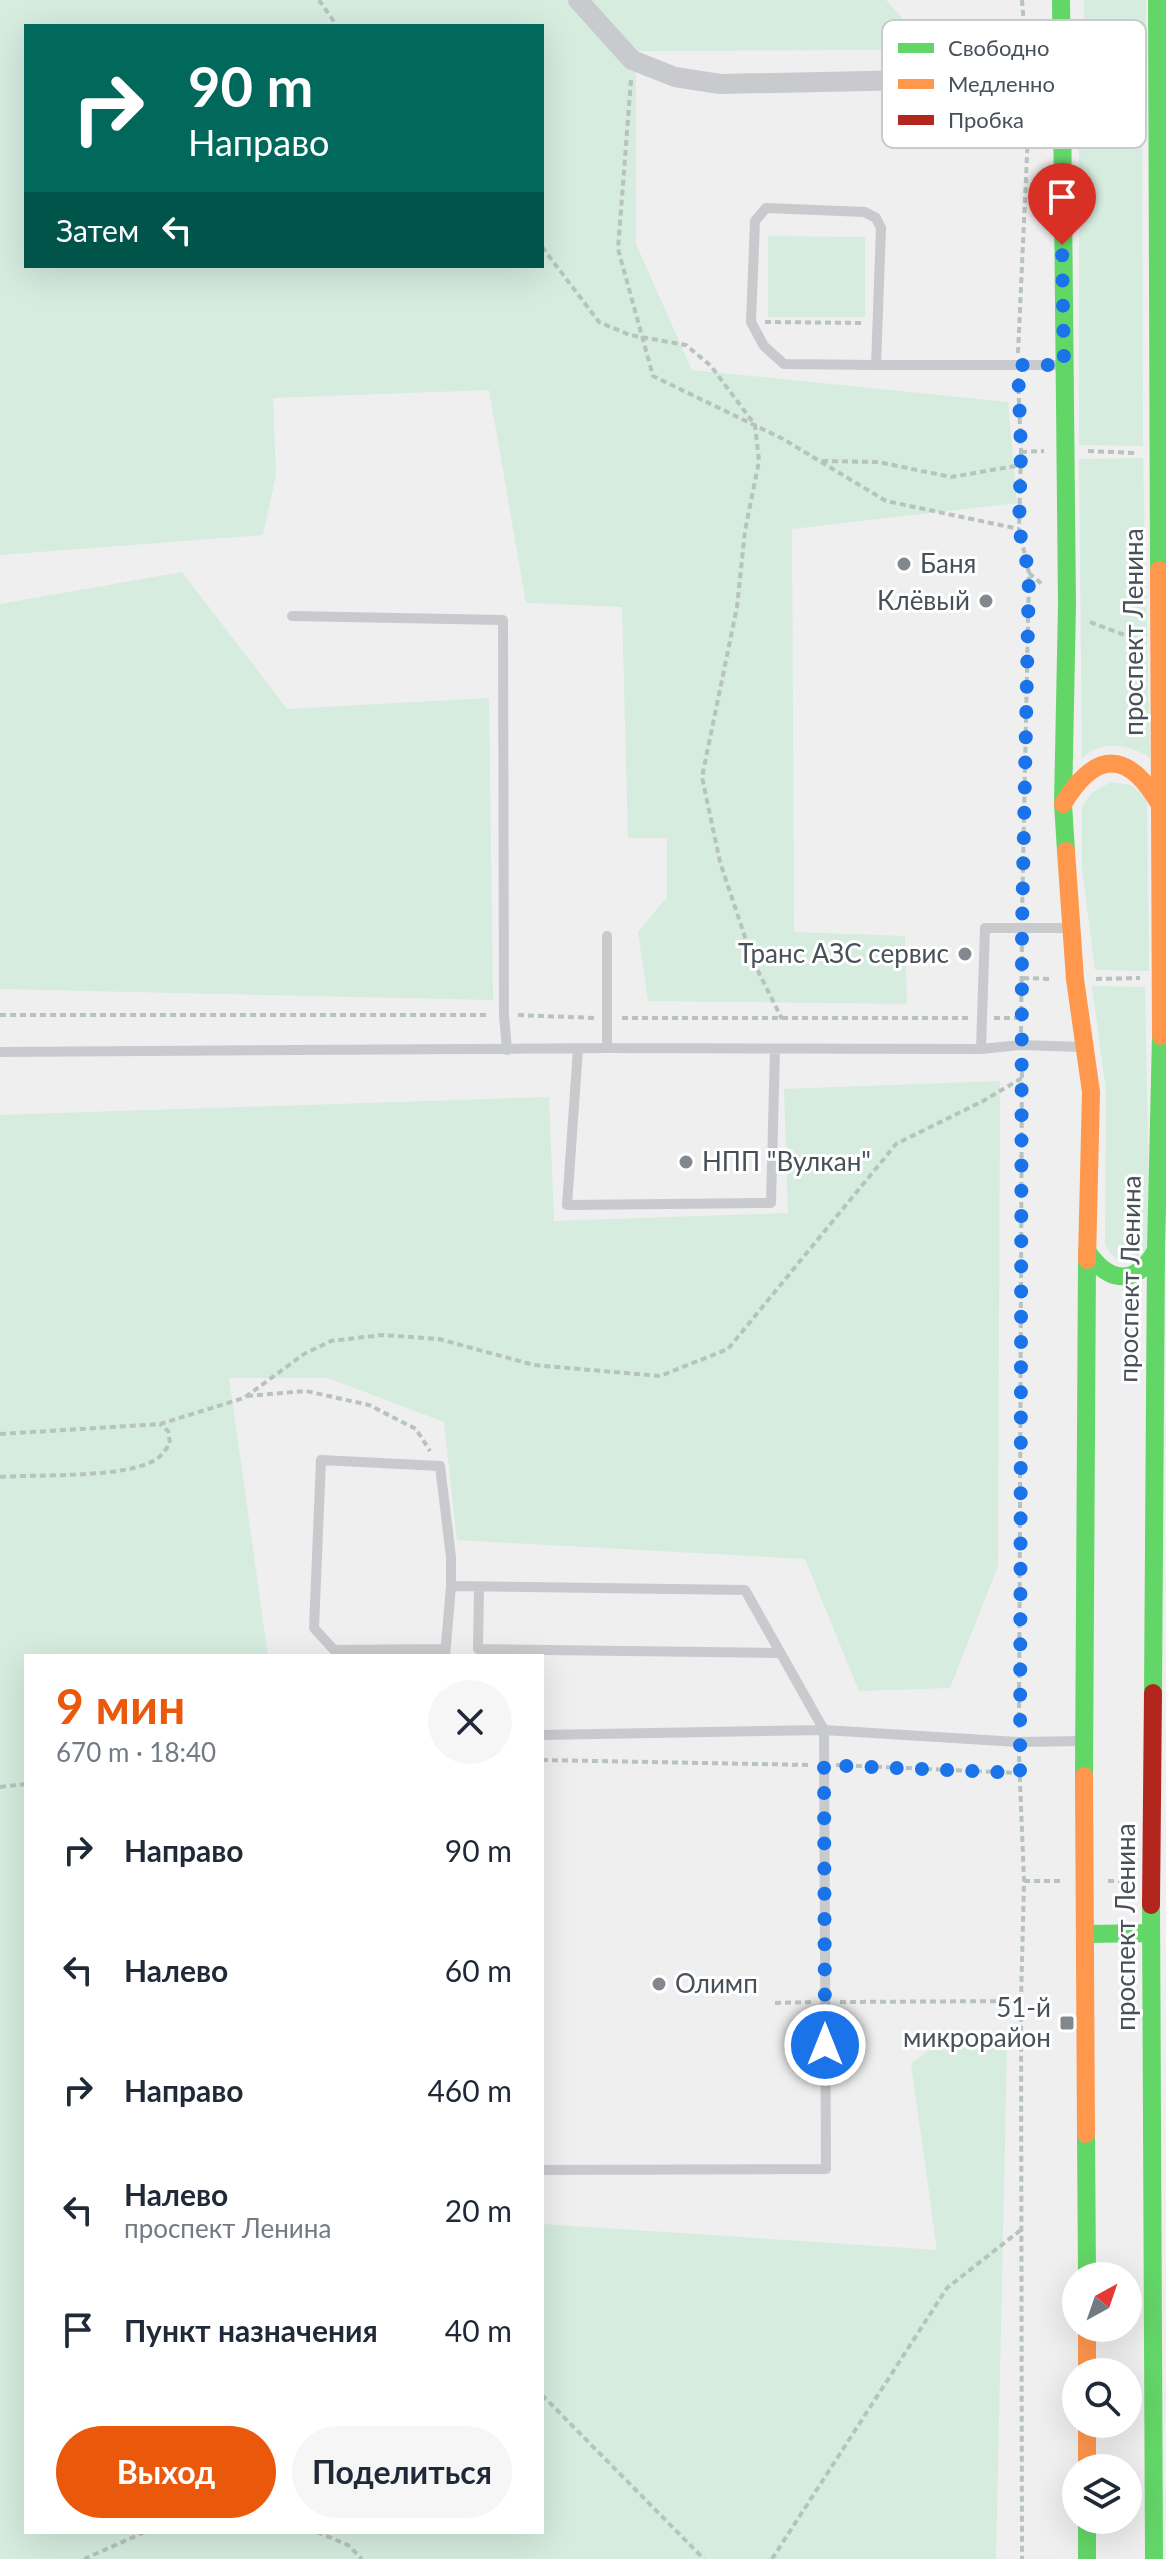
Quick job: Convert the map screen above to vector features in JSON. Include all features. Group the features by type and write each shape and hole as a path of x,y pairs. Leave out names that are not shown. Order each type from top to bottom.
{"main road":[{"name":"проспект Ленина","path":"1154,2559 1159,1933 1156,1250 1162,1162 1161,249 1156,92 1157,0"},
{"name":"проспект Ленина","path":"1061,148 1067,605 1063,804 1075,979 1091,1092 1084,1740 1087,2262"},
{"path":"1063,804 1071,788 1083,775 1092,769 1113,764 1124,765 1142,775 1151,785 1162,809"},
{"path":"1087,1251 1103,1272 1124,1277 1143,1271 1151,1263 1156,1250"},
{"path":"1086,1934 1159,1933"},
{"path":"1087,2534 1087,2559"}],"street":[{"path":"578,0 632,60 675,77 720,84 882,81"}],"lane":[{"path":"876,365 881,228 876,218 865,212 766,208 759,213 755,221 751,322 764,346 784,364 876,365 1064,365"},
{"path":"292,616 503,620 504,1015 507,1050"},
{"path":"981,1049 985,928 1073,928"},
{"path":"607,936 607,1048"},
{"path":"0,1052 1084,1047"},
{"path":"578,1049 567,1205 771,1203 775,1049"},
{"path":"321,1460 440,1466 451,1557 445,1653 334,1650 314,1628 321,1460"},
{"path":"451,1586 745,1590 824,1730 826,2169 544,2170"},
{"path":"479,1587 478,1649 780,1653"},
{"path":"544,1735 824,1730 1019,1742 1084,1740"}],"path":[{"path":"319,0 336,24"},
{"path":"1022,0 1024,20"},
{"path":"632,60 618,249 653,376 755,425 886,501 1019,529"},
{"path":"1146,92 1156,92"},
{"path":"1022,2559 1021,2001 1024,1881 1019,1742 1021,1045 1029,573 1019,529 1018,365 1028,148"},
{"path":"544,250 599,322 630,335 686,345 711,366 755,425 759,461 745,531 737,607 702,777 720,862 753,961 782,1019"},
{"path":"751,322 876,323"},
{"path":"818,461 878,462 951,477 1021,465"},
{"path":"1029,573 1089,622 1160,648"},
{"path":"245,1397 304,1354 331,1341 382,1335 439,1339 534,1365 660,1376 728,1349 896,1144 1022,1078"},
{"path":"0,1434 160,1424 245,1397 306,1391 369,1405 416,1429 440,1466"},
{"path":"0,1477 104,1472 138,1467 158,1458 170,1443 168,1431 160,1424"},
{"path":"544,1760 824,1765 1020,1773"},
{"path":"0,1787 24,1784"},
{"path":"836,2002 1021,2001"},
{"path":"775,2003 821,2002"},
{"path":"772,2559 947,2288 1022,2229"},
{"path":"544,2397 704,2559"},
{"path":"84,2559 140,2534"},
{"path":"322,2534 348,2545 362,2559"}],"green space":[{"path":"0,0 886,0 904,20 882,20 882,50 636,51 636,244 692,370 1008,402 1017,503 792,529 794,932 905,936 907,1004 648,1001 638,932 667,897 667,838 628,838 622,607 526,603 489,390 273,398 276,475 263,535 0,555"},
{"path":"1084,0 1146,0 1146,20 1084,20"},
{"path":"1079,148 1142,148 1143,446 1079,445"},
{"path":"768,236 865,237 865,317 768,317"},
{"path":"1143,458 1150,758 1133,749 1107,746 1082,758 1079,459"},
{"path":"182,572 287,709 489,698 493,1000 0,989 0,604"},
{"path":"1111,782 1131,785 1147,799 1149,971 1095,970 1082,868 1082,806 1093,792"},
{"path":"1092,986 1145,987 1150,1245 1127,1261 1116,1258 1105,1245 1106,1091"},
{"path":"1000,1081 998,1566 950,1688 859,1691 805,1559 457,1540 444,1422 328,1378 229,1378 268,1654 24,1654 24,2534 544,2534 544,2224 937,2250 911,2063 942,2042 1007,2047 996,2559 0,2559 0,1115 549,1097 554,1221 788,1213 784,1089"}],"traffic: fast":[{"path":"1061,0 1061,20"},
{"path":"1157,0 1159,570"},
{"path":"1062,148 1067,605 1063,804 1066,851"},
{"path":"1153,1693 1161,1036"},
{"path":"1087,1251 1104,1270 1122,1276 1140,1270 1156,1250"},
{"path":"1084,1776 1087,1260"},
{"path":"1151,1905 1154,2559"},
{"path":"1086,1934 1151,1933"},
{"path":"1086,2134 1087,2262"},
{"path":"1087,2534 1087,2559"}],"traffic: slow":[{"path":"1159,570 1161,1036"},
{"path":"1063,804 1088,774 1100,766 1112,764 1124,766 1136,774 1160,805"},
{"path":"1066,851 1075,979 1091,1092 1087,1260"},
{"path":"1084,1776 1086,2134"},
{"path":"1087,2342 1087,2358"},
{"path":"1087,2438 1087,2454"}],"traffic: jam":[{"path":"1151,1905 1153,1693"}],"place":[{"name":"Баня","path":"904,564"},
{"name":"Клёвый","path":"986,601"},
{"name":"Транс АЗС сервис","path":"965,954"},
{"name":"НПП \"Вулкан\"","path":"686,1162"},
{"name":"Олимп","path":"659,1984"},
{"name":"51-й микрорайон","path":"1067,2023"}],"route":[{"path":"825,2045 824,1765 1020,1773 1021,1018 1029,573 1019,529 1021,452 1018,365 1064,365 1062,245"}]}
